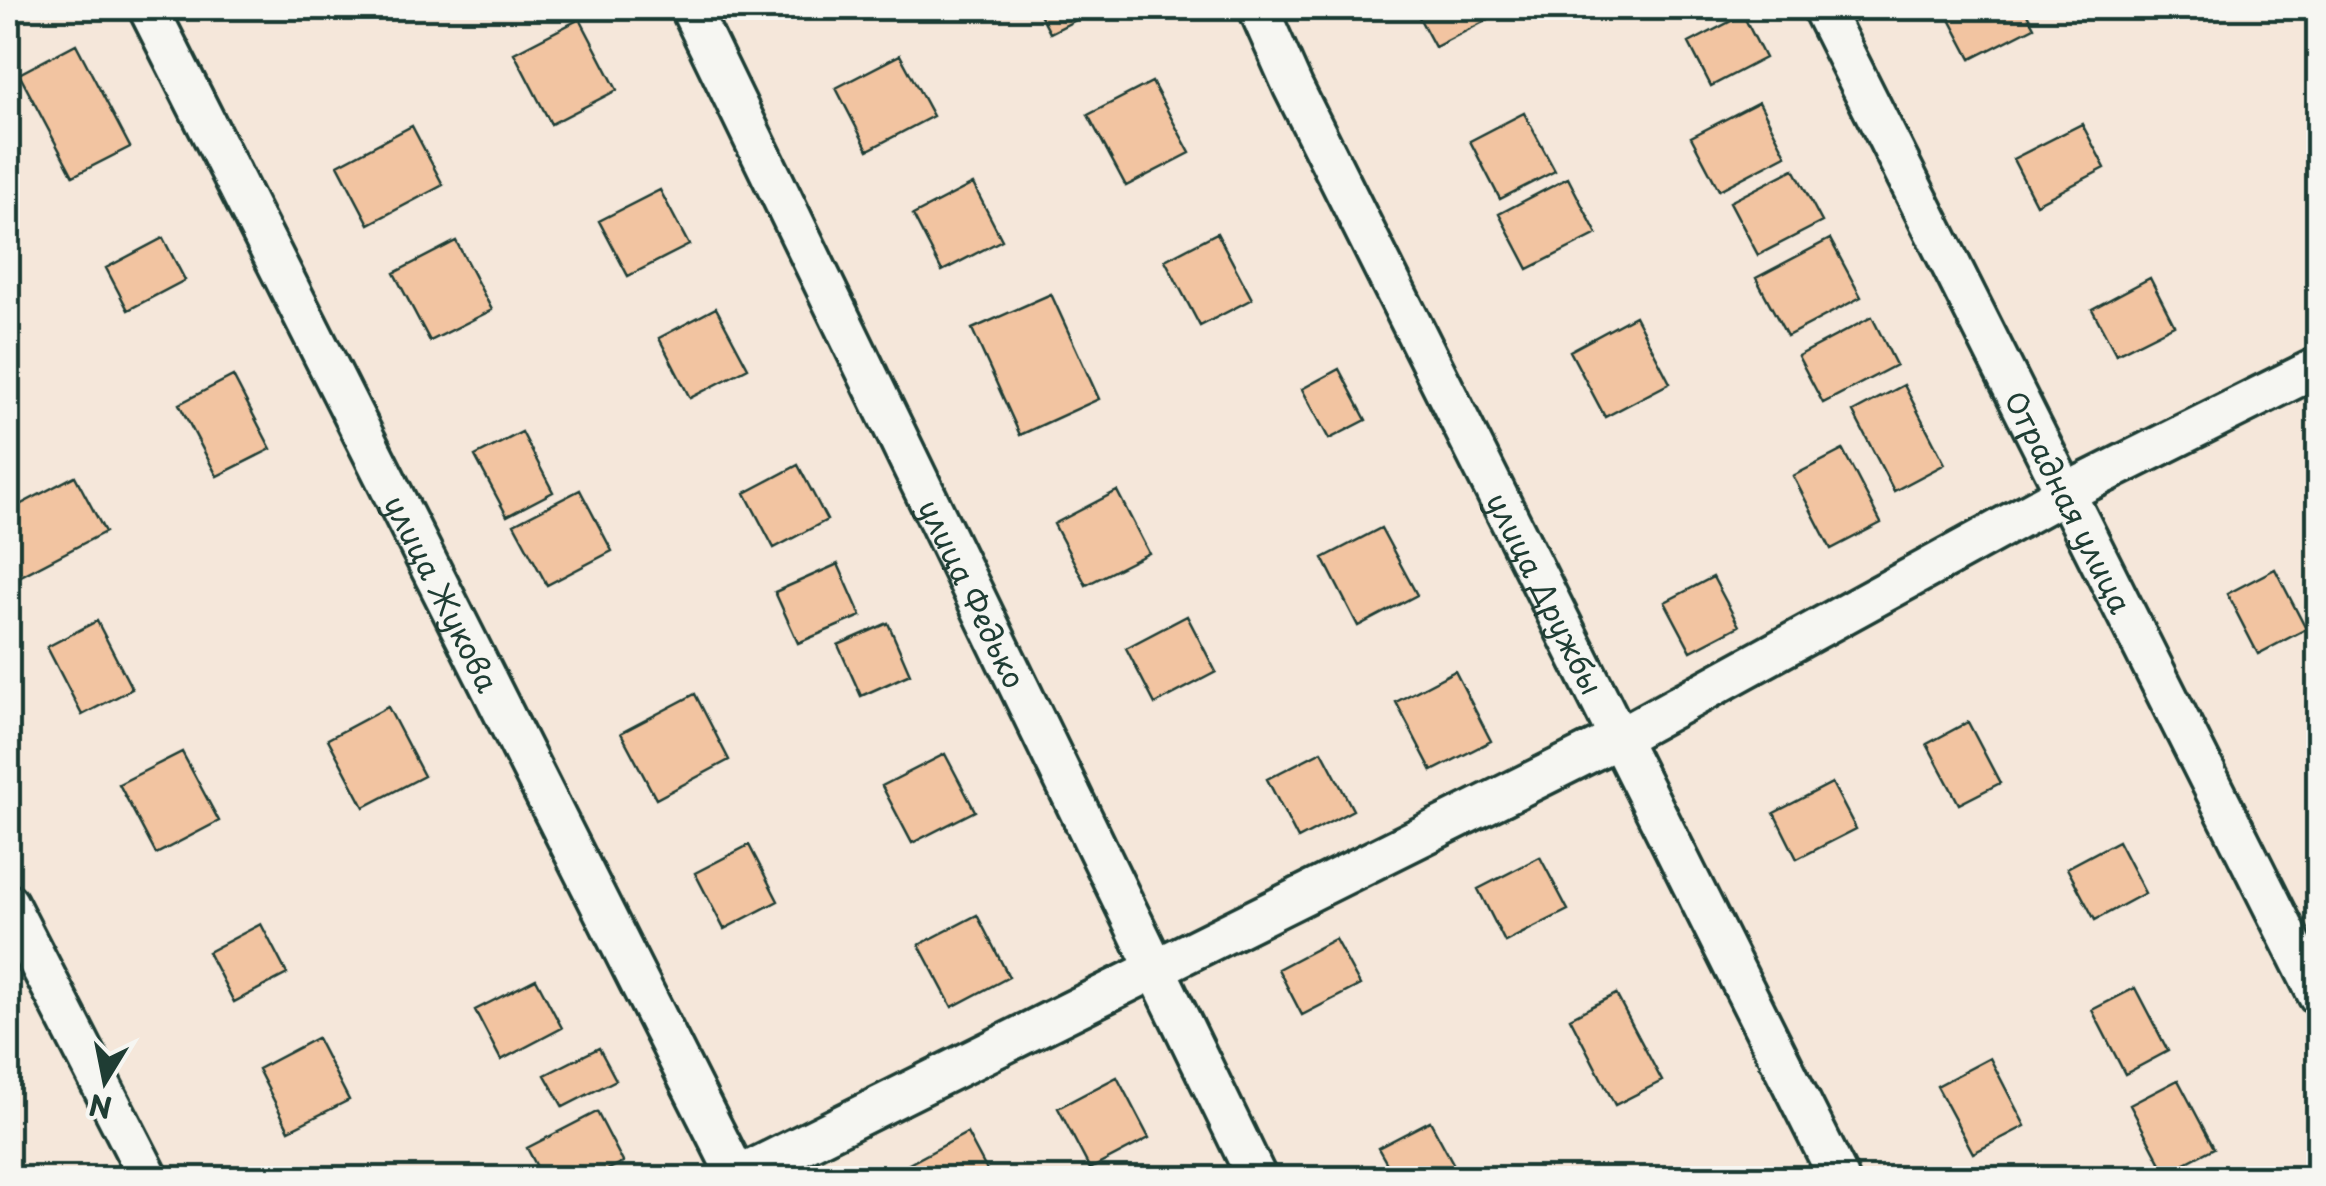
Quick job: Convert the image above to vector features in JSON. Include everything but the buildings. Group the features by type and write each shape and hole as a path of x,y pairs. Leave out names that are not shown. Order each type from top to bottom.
{"street":[{"name":"улица Жукова","path":"148,8 737,1178"},
{"name":"улица Федько","path":"690,8 1257,1178"},
{"name":"улица Дружбы","path":"1258,8 1617,740 1840,1178"},
{"name":"Отрадная улица","path":"1822,8 2318,996"},
{"path":"737,1178 1617,740 2067,492 2318,367"},
{"path":"8,903 149,1178"}]}
